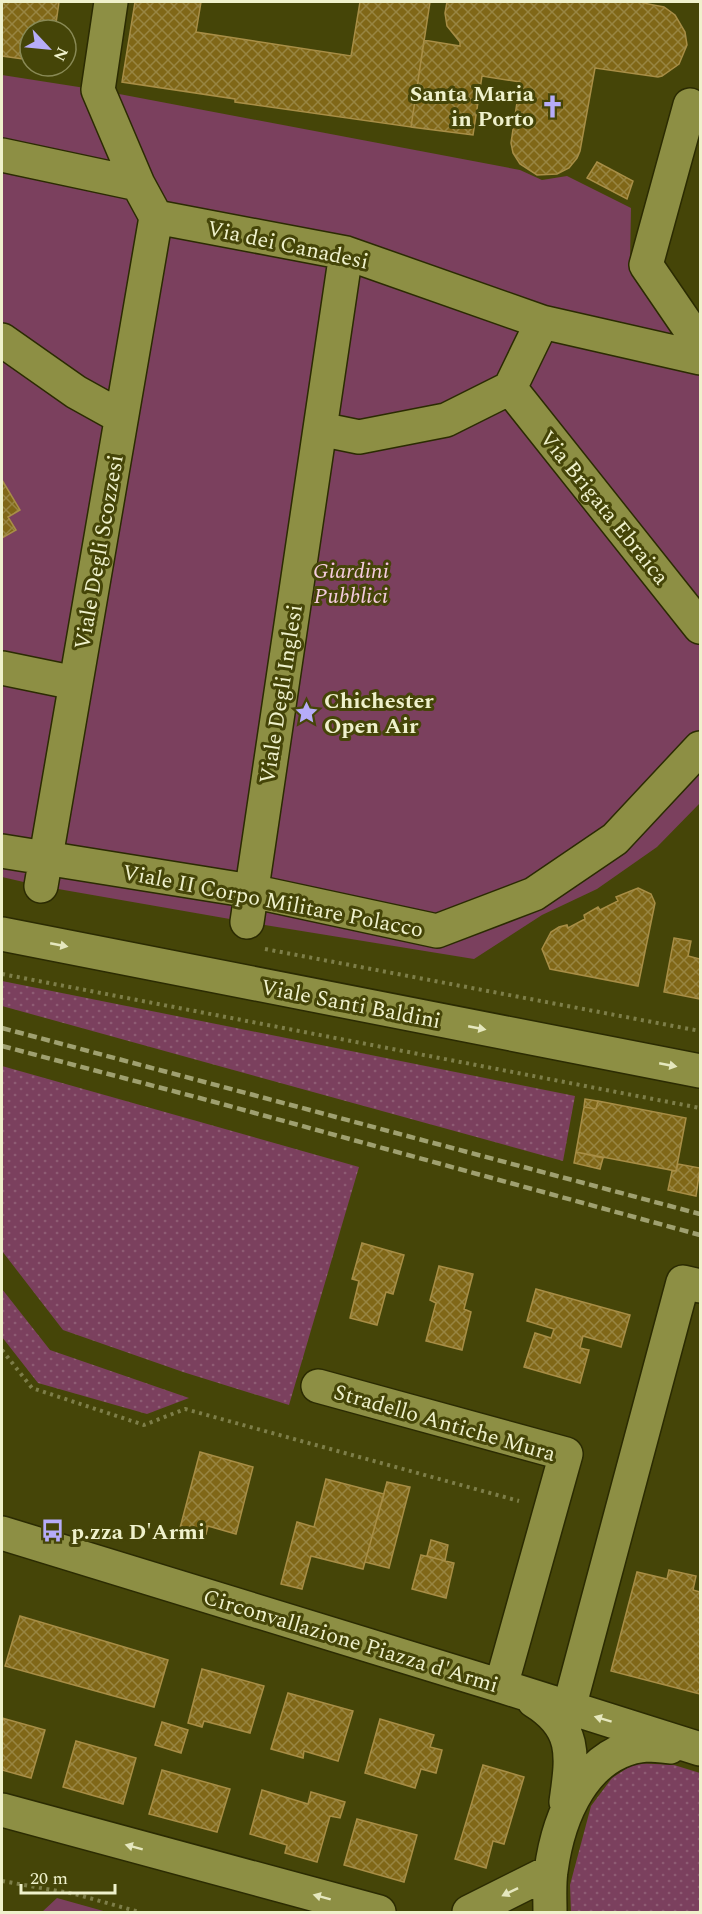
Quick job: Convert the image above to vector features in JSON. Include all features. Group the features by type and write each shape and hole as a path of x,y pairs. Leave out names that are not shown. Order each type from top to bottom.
{"street":[{"path":"111,2 98,90 138,184 156,217"},
{"path":"690,105 646,265 698,352"},
{"path":"2,155 138,184"},
{"name":"Via dei Canadesi","path":"156,217 346,253 542,322 698,352"},
{"name":"Viale Degli Scozzesi","path":"43,873 156,217"},
{"name":"Viale Degli Inglesi","path":"251,920 346,253"},
{"path":"320,429 359,436 446,420 510,388 542,322"},
{"path":"2,340 76,392 121,417"},
{"name":"Via Brigata Ebraica","path":"510,388 700,627"},
{"path":"2,668 75,683"},
{"name":"Viale II Corpo Militare Polacco","path":"2,852 43,873 251,920 437,931 534,894 615,839 700,748"},
{"name":"Viale Santi Baldini","path":"2,934 700,1071"},
{"path":"569,1708 683,1282 700,1286"},
{"name":"Stradello Antiche Mura","path":"318,1386 566,1454 538,1500"},
{"path":"538,1500 511,1689 542,1706 555,1717 567,1735 572,1758 565,1810 551,1871 550,1912"},
{"name":"Circonvallazione Piazza d'Armi","path":"2,1533 700,1749"},
{"path":"565,1810 587,1776 616,1754 646,1745 700,1749"},
{"path":"2,1810 379,1912"},
{"path":"469,1912 551,1871"}],"path":[{"path":"251,920 700,1031"},
{"path":"2,974 700,1108"},
{"path":"2,1350 32,1388 144,1425 185,1408 538,1500"},
{"path":"2,1881 75,1894 139,1912"}],"green space":[{"name":"Giardini Pubblici","path":"2,75 98,90 520,170 542,180 567,176 631,208 630,262 691,356 700,363 700,803 657,847 597,889 542,915 474,959 247,922 41,886 2,877"},
{"path":"2,981 575,1096 563,1161 2,1006"},
{"path":"2,1066 359,1167 289,1405 183,1372 63,1330 2,1251"},
{"path":"2,1289 50,1350 189,1398 147,1414 38,1383 2,1337"},
{"path":"635,1763 674,1765 700,1773 700,1912 571,1912 570,1885 591,1806 612,1778"},
{"path":"57,1898 107,1912 42,1912"}],"building":[{"path":"2,2 59,2 57,18 18,18 18,58 2,56"},
{"path":"135,2 201,2 196,32 351,56 360,2 430,2 411,127 235,102 235,99 122,82"},
{"name":"Santa Maria in Porto","path":"447,2 643,2 664,7 675,15 685,32 687,45 679,64 658,77 595,68 577,158 569,168 557,174 537,175 520,164 513,153 511,143 520,82 482,76 473,135 411,127 424,40 460,46 460,42 447,26 445,13"},
{"path":"597,162 633,181 627,199 587,178"},
{"path":"2,480 20,510 8,517 16,530 2,538"},
{"path":"638,888 651,894 655,903 638,986 550,969 542,949 551,932 567,925 568,928 585,919 584,915 598,907 600,910 618,901 616,897"},
{"path":"674,938 691,941 688,956 700,959 700,999 664,992"},
{"path":"585,1099 598,1101 596,1109 584,1107"},
{"path":"598,1101 686,1118 676,1171 576,1152 584,1107 596,1109"},
{"path":"576,1152 603,1158 600,1169 574,1163"},
{"path":"678,1164 700,1168 696,1196 668,1190 672,1171 676,1171"},
{"path":"362,1243 404,1255 393,1294 386,1292 377,1325 350,1318 359,1281 352,1279"},
{"path":"439,1266 473,1274 464,1309 471,1312 462,1350 426,1341 436,1303 430,1300"},
{"path":"536,1289 630,1315 621,1347 583,1336 580,1348 589,1350 580,1383 524,1367 535,1333 551,1338 554,1329 527,1321"},
{"path":"200,1452 253,1467 236,1534 208,1526 206,1534 180,1528"},
{"path":"326,1479 384,1494 363,1569 311,1556 302,1589 281,1584 297,1522 314,1527"},
{"path":"387,1482 410,1487 389,1568 365,1562"},
{"path":"431,1540 448,1545 445,1561 427,1556"},
{"path":"421,1555 454,1563 446,1598 412,1589"},
{"path":"669,1570 696,1576 693,1590 700,1592 700,1694 611,1671 637,1572 667,1579"},
{"path":"20,1616 168,1660 154,1707 5,1666"},
{"path":"202,1669 264,1686 250,1733 204,1721 202,1727 188,1723"},
{"path":"288,1693 353,1711 338,1761 304,1751 303,1758 271,1749"},
{"path":"2,1718 45,1730 31,1778 2,1770"},
{"path":"380,1719 434,1735 430,1747 442,1750 436,1773 421,1769 415,1788 365,1773"},
{"path":"162,1722 188,1730 181,1753 155,1745"},
{"path":"76,1741 136,1758 123,1804 63,1787"},
{"path":"483,1765 524,1777 504,1844 493,1841 486,1868 455,1859"},
{"path":"162,1770 230,1789 217,1832 149,1814"},
{"path":"262,1790 308,1804 311,1792 345,1802 340,1818 330,1816 317,1862 285,1853 287,1845 250,1834"},
{"path":"357,1819 417,1835 404,1882 344,1865"}],"railway":[{"path":"2,1028 700,1214"},
{"path":"2,1046 700,1235"}],"place":[{"name":"Santa Maria in Porto","path":"552,106"},
{"name":"Chichester Open Air","path":"306,713"},
{"name":"p.zza D'Armi","path":"53,1531"}]}
